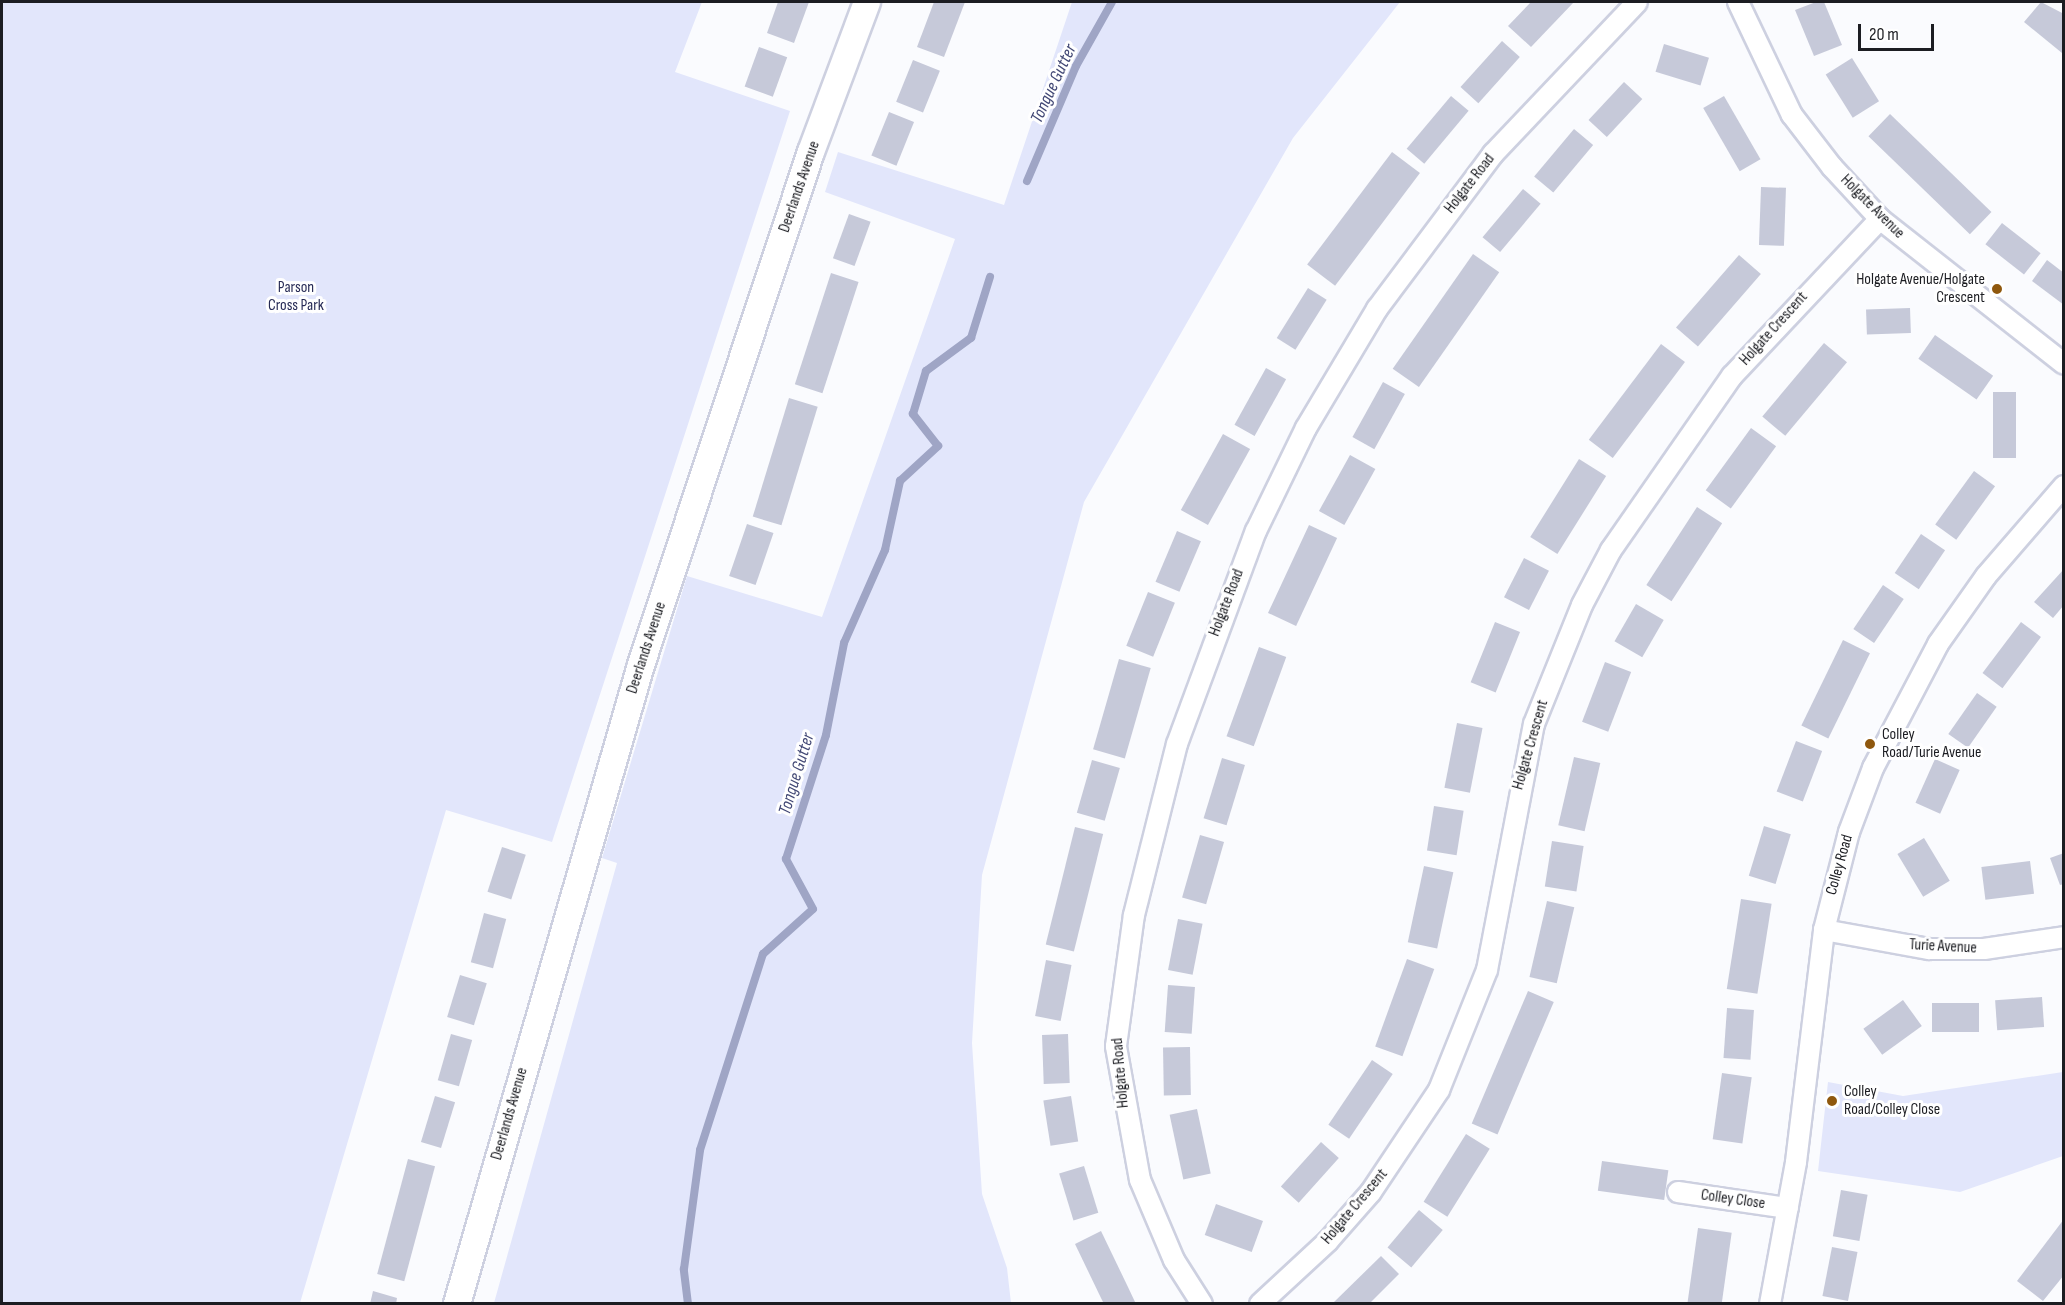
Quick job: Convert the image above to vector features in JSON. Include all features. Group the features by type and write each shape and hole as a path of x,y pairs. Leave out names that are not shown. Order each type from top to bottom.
{"street":[{"name":"Deerlands Avenue","path":"457,1304 641,665 812,152 867,2"},
{"name":"Holgate Road","path":"1202,1304 1174,1260 1140,1180 1116,1046 1118,997 1134,915 1178,744 1256,531 1306,429 1377,309 1493,154 1638,2"},
{"name":"Holgate Avenue","path":"1738,2 1792,115 1880,219 2064,364"},
{"name":"Holgate Crescent","path":"1260,1304 1328,1241 1371,1192 1439,1090 1487,970 1534,724 1582,605 1611,550 1732,376 1880,219"},
{"name":"Colley Road","path":"1770,1304 1788,1208 1824,930 1849,832 1901,708 1986,576 2064,486"},
{"name":"Turie Avenue","path":"1824,930 1929,949 1984,949 2064,937"},
{"name":"Colley Close","path":"1678,1192 1788,1208"}],"green space":[{"name":"Parson Cross Park","path":"2,2 702,2 675,72 790,111 552,842 446,810 300,1303 2,1303"},
{"path":"1072,2 1400,2 1293,138 1084,502 982,875 972,1043 982,1194 1007,1268 1011,1303 494,1303 617,863 602,858 687,576 822,617 955,239 825,192 838,152 1004,205"},
{"path":"2063,1072 2063,1156 1960,1192 1818,1171 1828,1082 1903,1096"}],"building":[{"path":"778,2 809,2 794,43 767,33"},
{"path":"934,2 965,2 944,57 917,47"},
{"path":"1531,2 1574,2 1531,47 1508,26"},
{"path":"1816,2 1824,2 1842,45 1814,56 1795,10"},
{"path":"2041,2 2064,14 2062,53 2024,22"},
{"path":"1502,41 1520,57 1478,103 1461,87"},
{"path":"1664,44 1709,58 1700,85 1656,72"},
{"path":"759,47 787,57 773,97 745,86"},
{"path":"1852,58 1879,101 1853,118 1826,74"},
{"path":"913,60 940,71 923,113 896,102"},
{"path":"1624,82 1642,99 1607,137 1589,120"},
{"path":"1451,96 1469,111 1424,164 1407,149"},
{"path":"1724,96 1760,159 1740,171 1703,108"},
{"path":"889,112 914,122 896,166 871,156"},
{"path":"1890,114 1991,212 1970,234 1868,136"},
{"path":"1574,129 1593,145 1553,193 1534,176"},
{"path":"1392,152 1420,173 1335,286 1307,265"},
{"path":"1761,187 1786,188 1784,246 1759,245"},
{"path":"1523,189 1541,204 1500,252 1483,237"},
{"path":"849,214 871,222 855,266 833,258"},
{"path":"2002,223 2041,253 2024,274 1985,244"},
{"path":"1473,254 1499,272 1419,387 1393,369"},
{"path":"1739,255 1761,274 1698,346 1676,327"},
{"path":"2047,260 2064,273 2064,305 2032,281"},
{"path":"831,273 859,282 822,393 795,384"},
{"path":"1308,288 1327,300 1295,350 1277,338"},
{"path":"1910,308 1911,333 1867,335 1866,310"},
{"path":"1935,335 1993,376 1977,399 1918,359"},
{"path":"1824,343 1847,362 1785,436 1762,417"},
{"path":"1661,344 1685,362 1613,458 1589,440"},
{"path":"1266,368 1286,379 1255,436 1234,425"},
{"path":"1383,382 1405,394 1374,449 1352,437"},
{"path":"1993,392 2016,392 2016,458 1993,458"},
{"path":"789,398 818,407 781,525 753,517"},
{"path":"1751,428 1776,446 1731,509 1706,490"},
{"path":"1223,434 1250,449 1208,525 1181,510"},
{"path":"1350,455 1375,469 1344,525 1319,511"},
{"path":"1579,459 1606,476 1557,554 1530,537"},
{"path":"1974,471 1995,486 1956,540 1935,524"},
{"path":"1697,507 1722,523 1672,601 1646,585"},
{"path":"747,524 773,533 756,585 729,576"},
{"path":"1309,525 1337,538 1296,626 1268,613"},
{"path":"1177,531 1201,541 1179,592 1156,582"},
{"path":"1921,534 1945,550 1919,589 1895,573"},
{"path":"1524,558 1549,571 1529,610 1504,597"},
{"path":"2064,569 2064,605 2053,618 2034,602"},
{"path":"1883,585 1904,599 1874,643 1853,629"},
{"path":"1148,592 1175,603 1153,657 1126,646"},
{"path":"1636,604 1664,620 1642,657 1614,641"},
{"path":"1495,622 1520,632 1496,692 1471,682"},
{"path":"2021,622 2041,637 2002,688 1982,673"},
{"path":"1843,640 1870,653 1828,739 1801,725"},
{"path":"1259,647 1286,657 1254,746 1227,736"},
{"path":"1119,659 1151,668 1125,758 1093,749"},
{"path":"1605,662 1631,672 1608,732 1582,722"},
{"path":"1977,693 1997,707 1968,748 1948,734"},
{"path":"1457,723 1483,728 1470,793 1444,788"},
{"path":"1796,741 1822,751 1803,801 1777,791"},
{"path":"1574,757 1600,763 1585,831 1558,825"},
{"path":"1222,758 1245,765 1227,825 1204,818"},
{"path":"1935,759 1960,770 1940,814 1915,803"},
{"path":"1092,760 1120,768 1105,821 1077,813"},
{"path":"1434,806 1464,811 1457,855 1427,850"},
{"path":"1764,826 1791,834 1776,884 1749,876"},
{"path":"1075,827 1103,834 1074,951 1046,944"},
{"path":"1200,835 1224,842 1206,904 1182,897"},
{"path":"1924,838 1950,881 1923,897 1897,854"},
{"path":"1552,841 1584,846 1576,891 1545,886"},
{"path":"502,847 526,855 511,899 487,892"},
{"path":"2064,853 2064,884 2060,885 2050,858"},
{"path":"2030,861 2034,894 1985,900 1981,867"},
{"path":"1424,866 1453,872 1437,949 1408,942"},
{"path":"1741,899 1772,904 1757,994 1727,989"},
{"path":"1547,901 1574,907 1557,983 1529,977"},
{"path":"484,913 506,919 493,968 471,962"},
{"path":"1178,919 1203,924 1193,975 1168,970"},
{"path":"1407,959 1434,969 1402,1056 1375,1046"},
{"path":"1046,960 1072,965 1061,1021 1035,1016"},
{"path":"460,975 487,983 474,1025 447,1017"},
{"path":"1168,985 1195,987 1192,1034 1165,1032"},
{"path":"1528,991 1554,1002 1498,1134 1472,1124"},
{"path":"2042,997 2044,1027 1997,1030 1995,1000"},
{"path":"1903,1000 1922,1026 1882,1055 1863,1029"},
{"path":"1932,1003 1979,1003 1979,1032 1932,1032"},
{"path":"1727,1008 1754,1010 1750,1060 1724,1058"},
{"path":"451,1034 472,1040 459,1086 438,1080"},
{"path":"1068,1034 1070,1083 1044,1084 1042,1035"},
{"path":"1163,1047 1190,1047 1191,1095 1164,1095"},
{"path":"1372,1060 1393,1074 1349,1139 1328,1125"},
{"path":"1722,1073 1752,1077 1742,1144 1713,1139"},
{"path":"435,1096 455,1102 441,1148 421,1142"},
{"path":"1071,1096 1078,1141 1051,1146 1043,1100"},
{"path":"1197,1109 1211,1174 1183,1179 1170,1115"},
{"path":"1466,1134 1490,1149 1447,1217 1424,1202"},
{"path":"1321,1142 1339,1158 1299,1203 1281,1187"},
{"path":"408,1159 435,1166 404,1281 377,1274"},
{"path":"1602,1161 1668,1170 1664,1200 1598,1191"},
{"path":"1084,1166 1098,1213 1073,1220 1059,1174"},
{"path":"1841,1190 1868,1195 1859,1241 1833,1236"},
{"path":"1216,1204 1263,1221 1252,1252 1205,1235"},
{"path":"1419,1210 1443,1230 1411,1267 1388,1248"},
{"path":"2064,1219 2064,1275 2043,1301 2017,1281"},
{"path":"1698,1228 1732,1233 1722,1304 1687,1304"},
{"path":"1101,1231 1136,1304 1104,1304 1075,1244"},
{"path":"1832,1247 1858,1252 1848,1301 1822,1296"},
{"path":"1381,1256 1399,1274 1369,1304 1332,1304"},
{"path":"373,1291 397,1298 396,1304 370,1304"}],"waterway":[{"name":"Tongue Gutter","path":"1027,181 1076,66 1112,2"},
{"name":"Tongue Gutter","path":"688,1304 684,1269 700,1150 763,954 813,909 786,859 826,735 844,643 885,550 900,481 938,446 913,414 926,371 971,338 990,277"}],"place":[{"name":"Holgate Avenue/Holgate Crescent","path":"1997,289"},
{"name":"Colley Road/Turie Avenue","path":"1870,744"},
{"name":"Colley Road/Colley Close","path":"1832,1101"}]}
